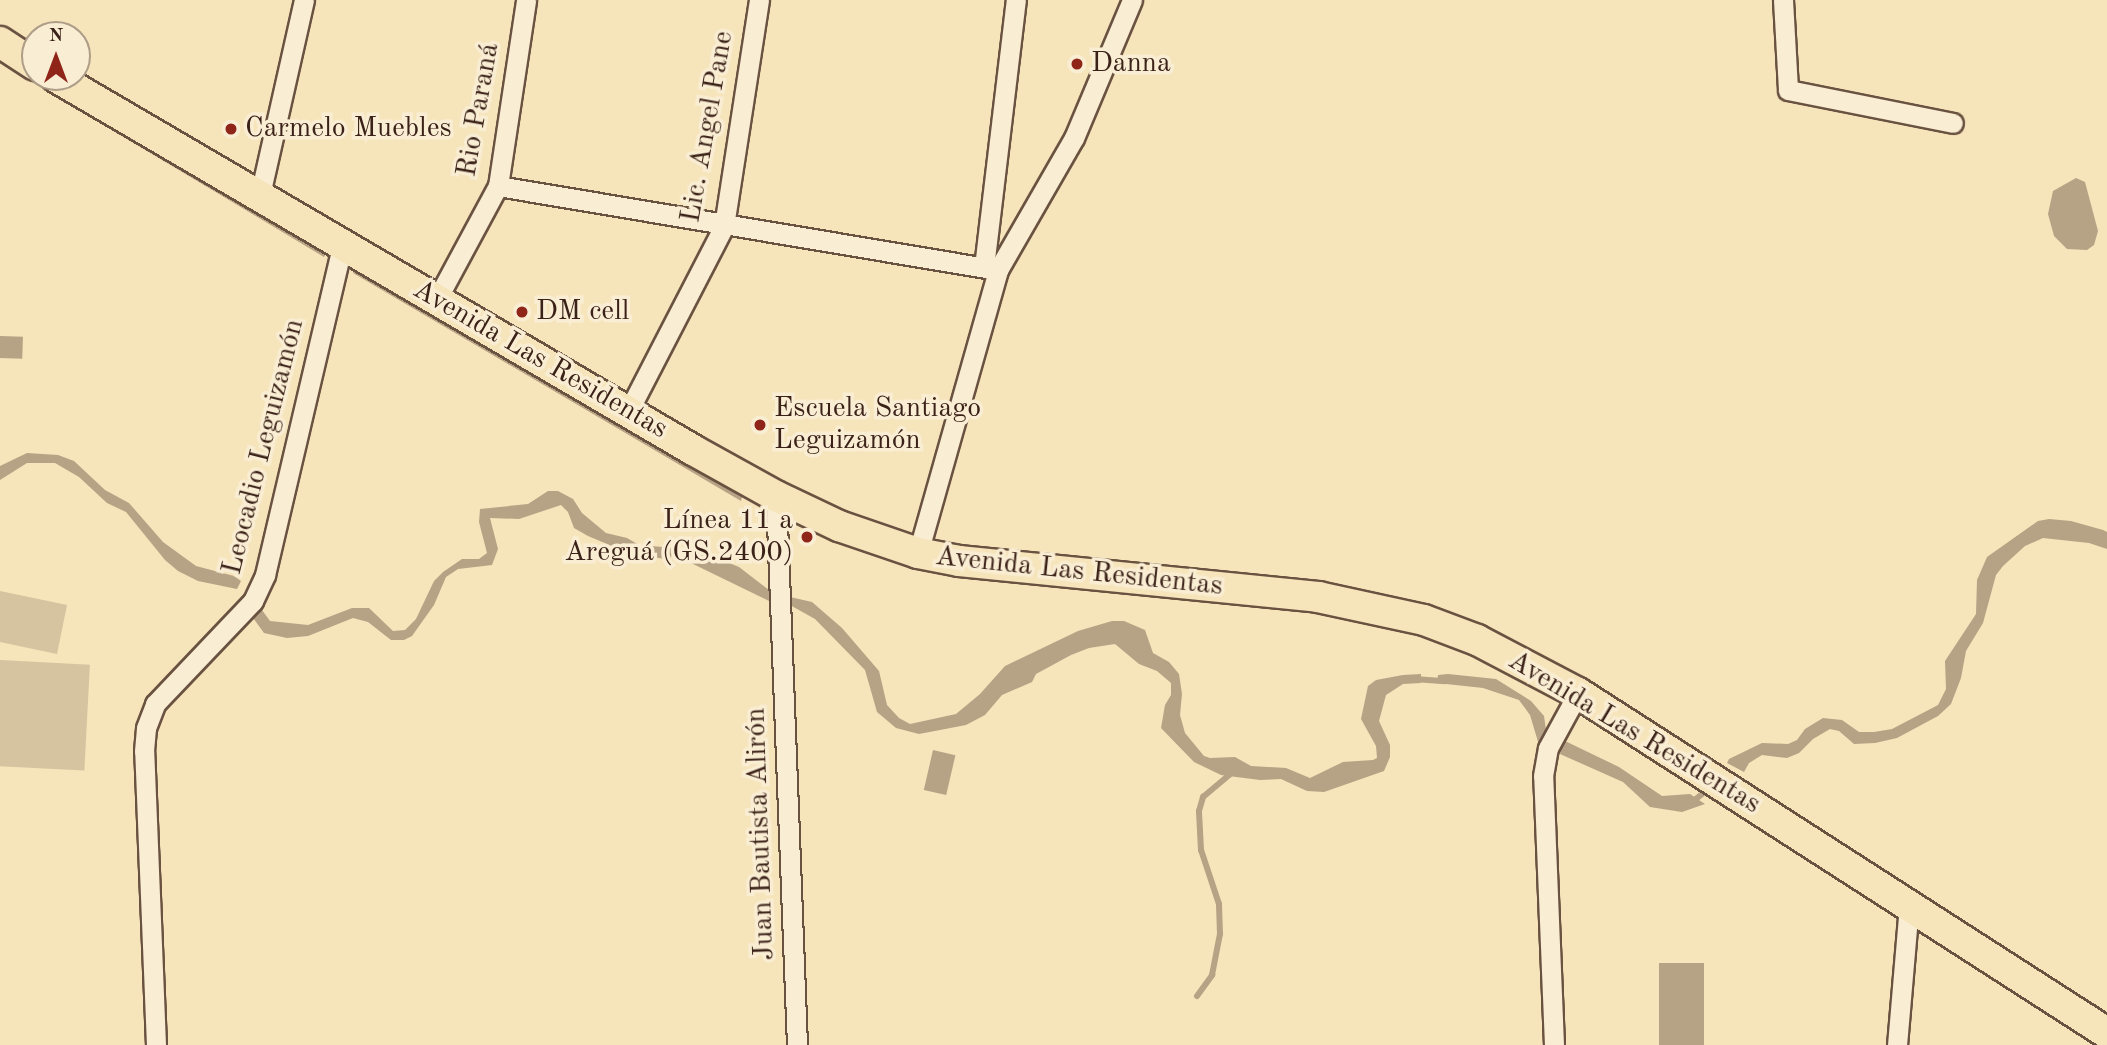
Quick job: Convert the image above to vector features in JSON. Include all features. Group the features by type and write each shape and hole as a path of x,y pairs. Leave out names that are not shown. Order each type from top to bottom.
{"main road":[{"path":"0,42 21,56"},
{"name":"Avenida Las Residentas","path":"80,91 628,412 776,496 839,526 918,554 958,561 1318,597 1424,620 1477,640 1578,693 2107,1034"}],"street":[{"path":"260,195 304,0"},
{"name":"Rio Paraná","path":"436,301 498,186 526,0"},
{"name":"Lic. Angel Pane","path":"628,412 724,226 759,0"},
{"path":"918,554 991,268 1016,0"},
{"path":"991,268 1074,138 1132,0"},
{"path":"1783,0 1788,90 1953,124"},
{"path":"498,186 724,226 991,268"},
{"name":"Leocadio Leguizamón","path":"156,1045 144,751 146,727 155,704 253,601 265,575 343,243"},
{"name":"Juan Bautista Alirón","path":"776,496 797,1045"},
{"path":"1554,1045 1543,776 1548,748 1578,693"},
{"path":"1897,1045 1909,904"}],"shaded area":[{"path":"0,59 21,71 21,76 0,63"},
{"path":"47,91 54,91 326,253 324,257"},
{"path":"2076,178 2085,182 2098,231 2094,245 2087,250 2067,249 2054,236 2048,214 2053,191"},
{"path":"354,270 742,497 741,501 353,273"},
{"path":"0,336 23,337 22,359 0,358"},
{"path":"27,453 58,455 74,461 105,490 129,503 163,542 196,566 234,576 241,581 237,589 198,581 178,571 165,560 126,512 107,503 79,477 55,463 27,463 0,480 0,466"},
{"path":"548,491 558,491 573,499 582,513 606,533 627,538 639,545 674,548 670,560 626,552 588,536 574,528 568,512 561,505 519,519 490,518 498,549 492,565 458,569 446,577 434,605 412,636 404,640 391,640 368,622 353,618 308,636 287,638 264,633 251,615 259,606 270,621 308,625 352,608 369,608 393,631 405,630 416,619 434,581 443,572 462,559 479,559 487,553 479,522 480,509 528,504"},
{"path":"2038,521 2071,521 2107,532 2107,549 2089,543 2043,538 2025,546 2003,566 1996,575 1983,623 1966,651 1961,678 1951,704 1938,716 1897,738 1875,743 1854,744 1839,731 1830,729 1813,739 1799,753 1787,758 1762,755 1749,763 1744,772 1727,763 1729,759 1762,743 1788,744 1797,740 1805,729 1823,718 1842,720 1859,732 1874,732 1892,729 1938,705 1946,689 1945,661 1976,614 1977,580 1987,557"},
{"path":"693,551 739,567 769,590 769,601 691,563"},
{"path":"0,591 67,605 57,654 0,642"},
{"path":"790,597 812,602 842,628 879,671 887,705 899,718 910,724 956,714 980,694 1005,666 1078,631 1112,621 1124,621 1145,630 1153,653 1169,662 1179,674 1182,694 1180,715 1185,733 1204,756 1210,758 1235,757 1251,766 1286,768 1310,778 1343,762 1373,760 1377,758 1376,746 1361,719 1368,686 1376,680 1403,675 1421,674 1421,683 1403,684 1386,695 1379,721 1390,745 1390,757 1384,771 1324,792 1307,791 1281,779 1260,780 1221,775 1194,762 1161,728 1165,705 1171,695 1171,683 1157,671 1139,664 1115,644 1089,648 1036,674 1032,682 1002,695 985,715 966,725 919,734 896,728 877,712 865,670 815,619 790,605"},
{"path":"0,660 90,665 84,771 0,766"},
{"path":"1438,675 1496,679 1531,701 1544,716 1546,730 1539,745 1530,715 1519,700 1483,688 1437,683"},
{"path":"1563,740 1619,767 1662,796 1690,794 1705,804 1682,812 1650,807 1623,782 1560,754"},
{"path":"933,750 955,755 946,795 924,790"},
{"path":"1659,963 1704,963 1704,1045 1659,1045"}],"waterway":[{"path":"1414,679 1445,681"},
{"path":"1197,996 1212,975 1220,934 1219,904 1201,850 1199,811 1203,797 1232,773"},
{"path":"1692,802 1711,787"}],"place":[{"name":"Danna","path":"1077,64"},
{"name":"Carmelo Muebles","path":"231,129"},
{"name":"DM cell","path":"522,312"},
{"name":"Escuela Santiago Leguizamón","path":"760,425"},
{"name":"Línea 11 a Areguá (GS.2400)","path":"807,537"}]}
